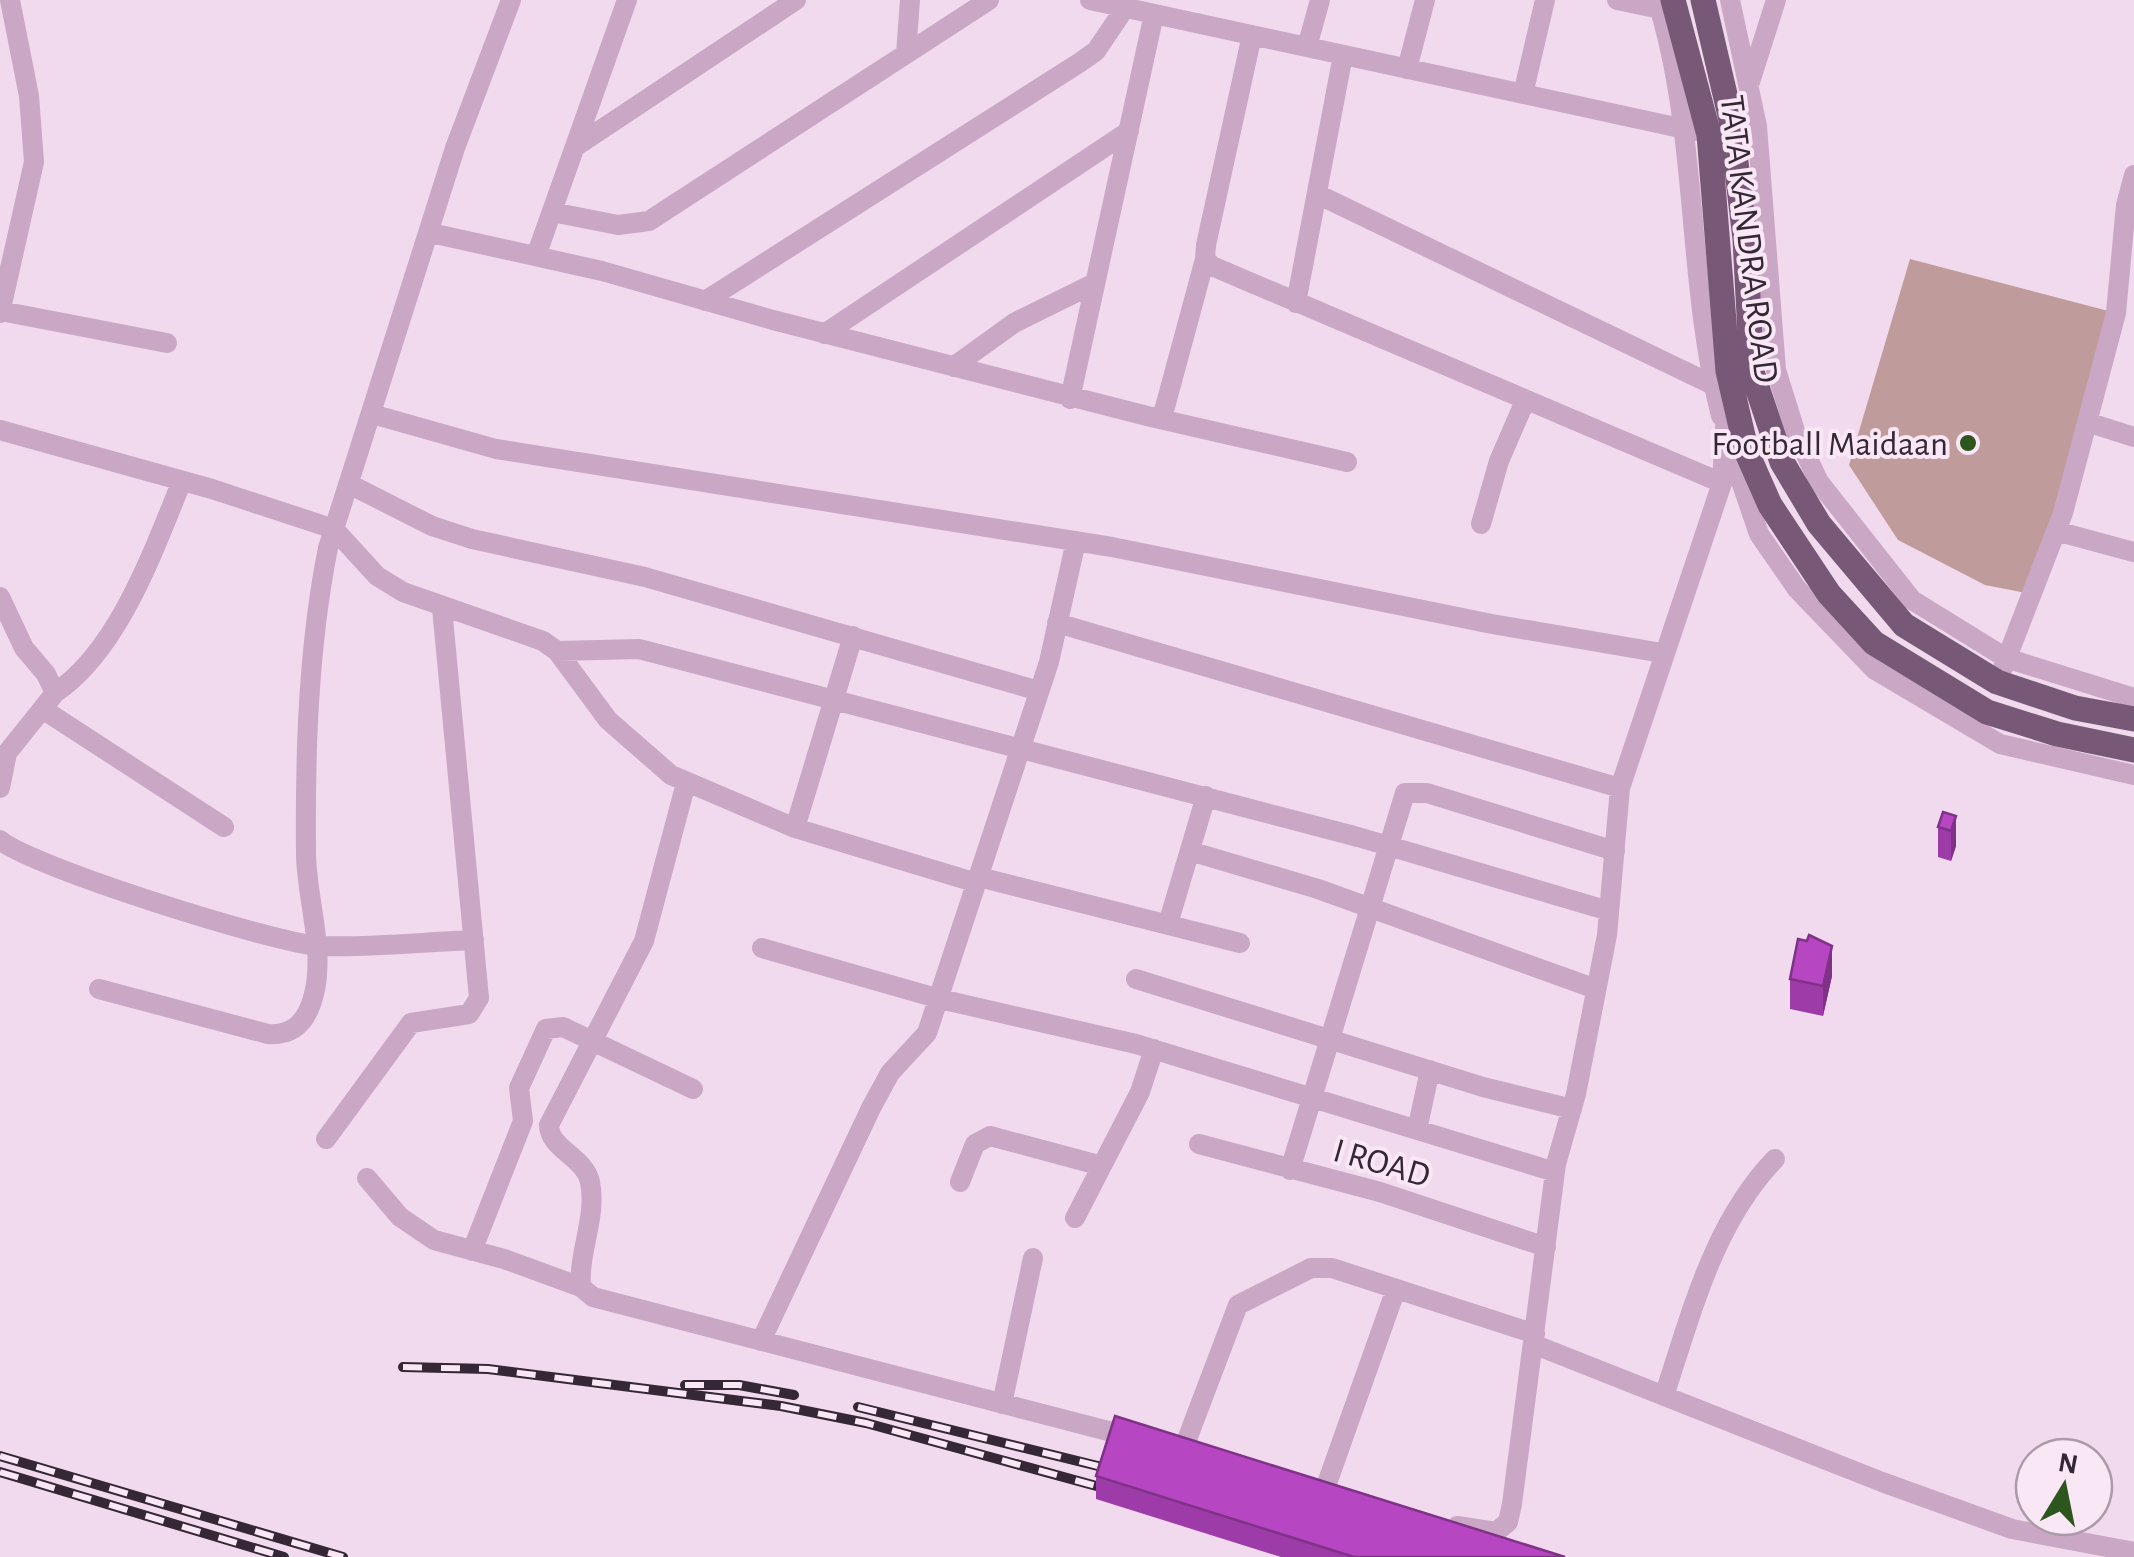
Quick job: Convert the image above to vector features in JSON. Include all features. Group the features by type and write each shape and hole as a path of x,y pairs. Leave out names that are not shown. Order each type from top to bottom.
{"main road":[{"name":"TATA KANDRA ROAD","path":"1703,0 1731,120 1745,239 1752,372 1782,462 1819,524 1904,624 2075,708 2134,719"},
{"name":"TATA KANDRA ROAD","path":"1663,3 1696,132 1721,378 1770,506 1829,594 1874,643 1981,722 2134,750"}],"street":[{"path":"10,0 29,96 34,162 0,312 166,342"},
{"path":"99,988 284,1035 297,1028 309,1010 315,992 316,946 306,860 307,794 318,599 334,529 455,148 511,0"},
{"path":"536,256 627,0"},
{"path":"575,147 796,0"},
{"path":"906,54 910,0"},
{"path":"552,212 618,226 648,221 989,0"},
{"path":"1090,0 1154,14 1187,10 1252,35 1696,132 1731,120 1750,84 1776,0"},
{"path":"1306,47 1320,0"},
{"path":"1524,94 1545,0"},
{"path":"1617,0 1663,3"},
{"path":"1730,0 1750,84 1776,370 1796,434 1819,482 1912,600 2002,670 2134,698"},
{"path":"1407,69 1422,1"},
{"path":"706,300 1080,63 1096,50 1125,8"},
{"path":"1070,398 1154,14"},
{"path":"1151,418 1162,414 1165,407 1205,259 1252,35"},
{"path":"1296,303 1343,55"},
{"path":"824,334 1128,131"},
{"path":"2002,670 2056,531 2087,422 2125,315 2126,205 2134,174"},
{"path":"1317,194 1721,378 1725,434 1722,483 1620,788 1609,911 1572,1109 1555,1172 1508,1522 1496,1532 1484,1532 1432,1519"},
{"path":"431,233 536,256 1070,398 1347,462"},
{"path":"1205,259 1212,266 1296,303 1722,483"},
{"path":"953,367 1014,323 1095,283"},
{"path":"1481,524 1499,461 1525,401"},
{"path":"372,414 496,449 1076,541 1662,654"},
{"path":"2087,422 2134,437"},
{"path":"0,430 334,529 378,576 403,592 543,641 556,651 608,720 652,762 686,782 795,828 978,880 1240,943"},
{"path":"1725,434 1759,534 1797,590 1875,670 1981,722 2000,744 2134,775"},
{"path":"0,788 1,765 49,702 94,660 148,562 182,481"},
{"path":"349,484 432,526 472,539 645,577 1040,691"},
{"path":"2056,531 2134,552"},
{"path":"761,1340 871,1108 890,1074 921,1045 940,999 1040,691 1076,541"},
{"path":"0,598 24,648 46,674 49,702 224,828"},
{"path":"326,1139 411,1023 469,1014 477,1007 442,608"},
{"path":"1057,623 1620,788"},
{"path":"795,828 854,636"},
{"path":"556,651 639,649 1206,796 1609,911"},
{"path":"581,1287 592,1216 590,1184 580,1164 548,1132 651,924 686,782"},
{"path":"1290,1170 1373,908 1399,803 1412,790 1614,851"},
{"path":"1168,924 1206,796"},
{"path":"0,840 26,855 158,904 316,946 474,940"},
{"path":"1192,852 1373,908 1596,990"},
{"path":"762,948 940,999 1154,1050 1555,1172"},
{"path":"1136,980 1572,1109"},
{"path":"472,1251 524,1121 519,1088 546,1029 563,1028 693,1089"},
{"path":"1074,1218 1140,1092 1154,1050"},
{"path":"1417,1130 1430,1070"},
{"path":"960,1182 974,1144 990,1136 1102,1166"},
{"name":"I ROAD","path":"1198,1144 1380,1192 1546,1247"},
{"path":"1664,1396 1723,1231 1745,1190 1775,1159"},
{"path":"367,1178 410,1226 445,1246 472,1251 581,1287 592,1297 1192,1452 1238,1305 1320,1266 1534,1339 1664,1396 2012,1528 2134,1552"},
{"path":"1002,1404 1033,1258"},
{"path":"1325,1489 1396,1289"}],"shaded area":[{"name":"Football Maidaan","path":"1910,259 2116,313 2031,594 1985,585 1898,540 1849,465"}],"building":[{"path":"1943,812 1956,816 1951,831 1938,827"},
{"path":"1809,935 1832,946 1823,986 1790,979 1798,939 1807,941"},
{"path":"1115,1416 1565,1557 1354,1557 1096,1476"}],"railway":[{"path":"403,1367 488,1369 781,1406 866,1423 1100,1487"},
{"path":"685,1385 739,1385 794,1395"},
{"path":"858,1407 1106,1468"},
{"path":"0,1456 343,1557"},
{"path":"0,1472 284,1557"}],"place":[{"name":"Football Maidaan","path":"1968,443"}]}
